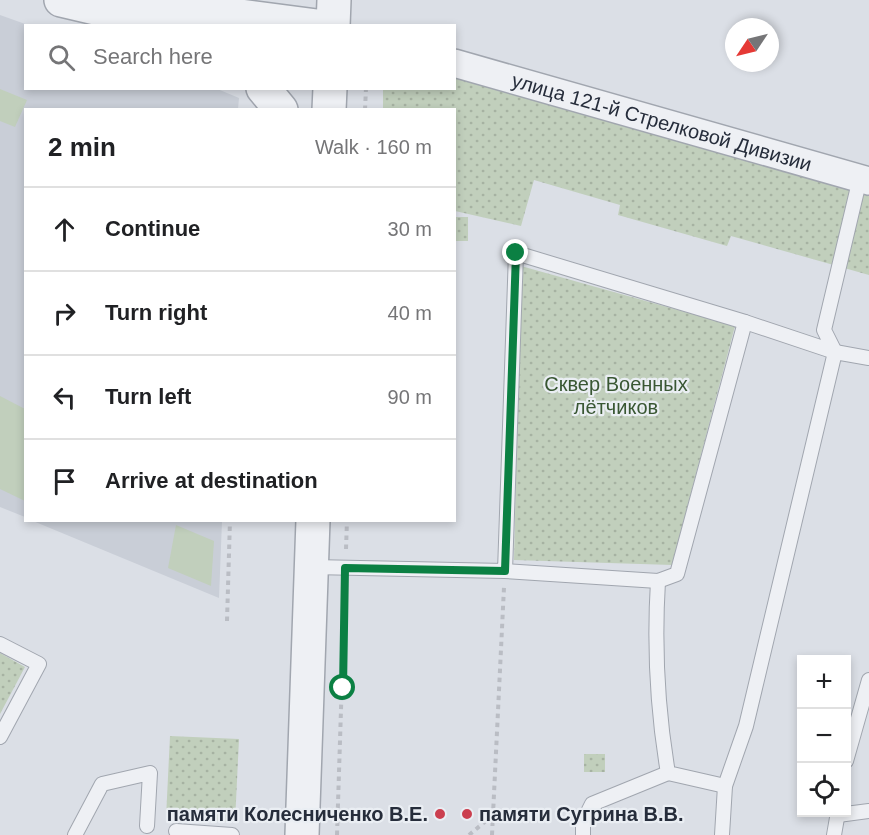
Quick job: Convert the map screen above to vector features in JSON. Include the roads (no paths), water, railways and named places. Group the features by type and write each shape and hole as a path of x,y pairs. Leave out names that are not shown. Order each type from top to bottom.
{"street":[{"path":"61,0 148,24"},
{"path":"333,24 334,0"},
{"path":"95,8 201,11 302,24"},
{"name":"улица 121-й Стрелковой Дивизии","path":"456,64 864,179"},
{"path":"264,90 279,108"},
{"path":"329,108 330,90"},
{"path":"302,835 313,522"}],"lane":[{"path":"722,835 725,786 746,726 835,352 824,330 864,179"},
{"path":"505,571 516,253 745,322 835,352 869,358"},
{"path":"312,567 505,571 658,581 677,574 745,322"},
{"path":"658,581 655,629 657,708 668,773"},
{"path":"0,644 39,664 0,737"},
{"path":"851,743 869,680"},
{"path":"75,835 102,784 150,773 147,826"},
{"path":"583,835 583,822 592,804 668,773 725,786"},
{"path":"851,813 869,811"},
{"path":"834,835 837,817"},
{"path":"176,831 232,835"}],"place":[{"name":"памяти Колесниченко В.Е.","path":"440,814"},
{"name":"памяти Сугрина В.В.","path":"467,814"}],"park label":[{"name":"Сквер Военных лётчиков","path":"616,396"}]}
